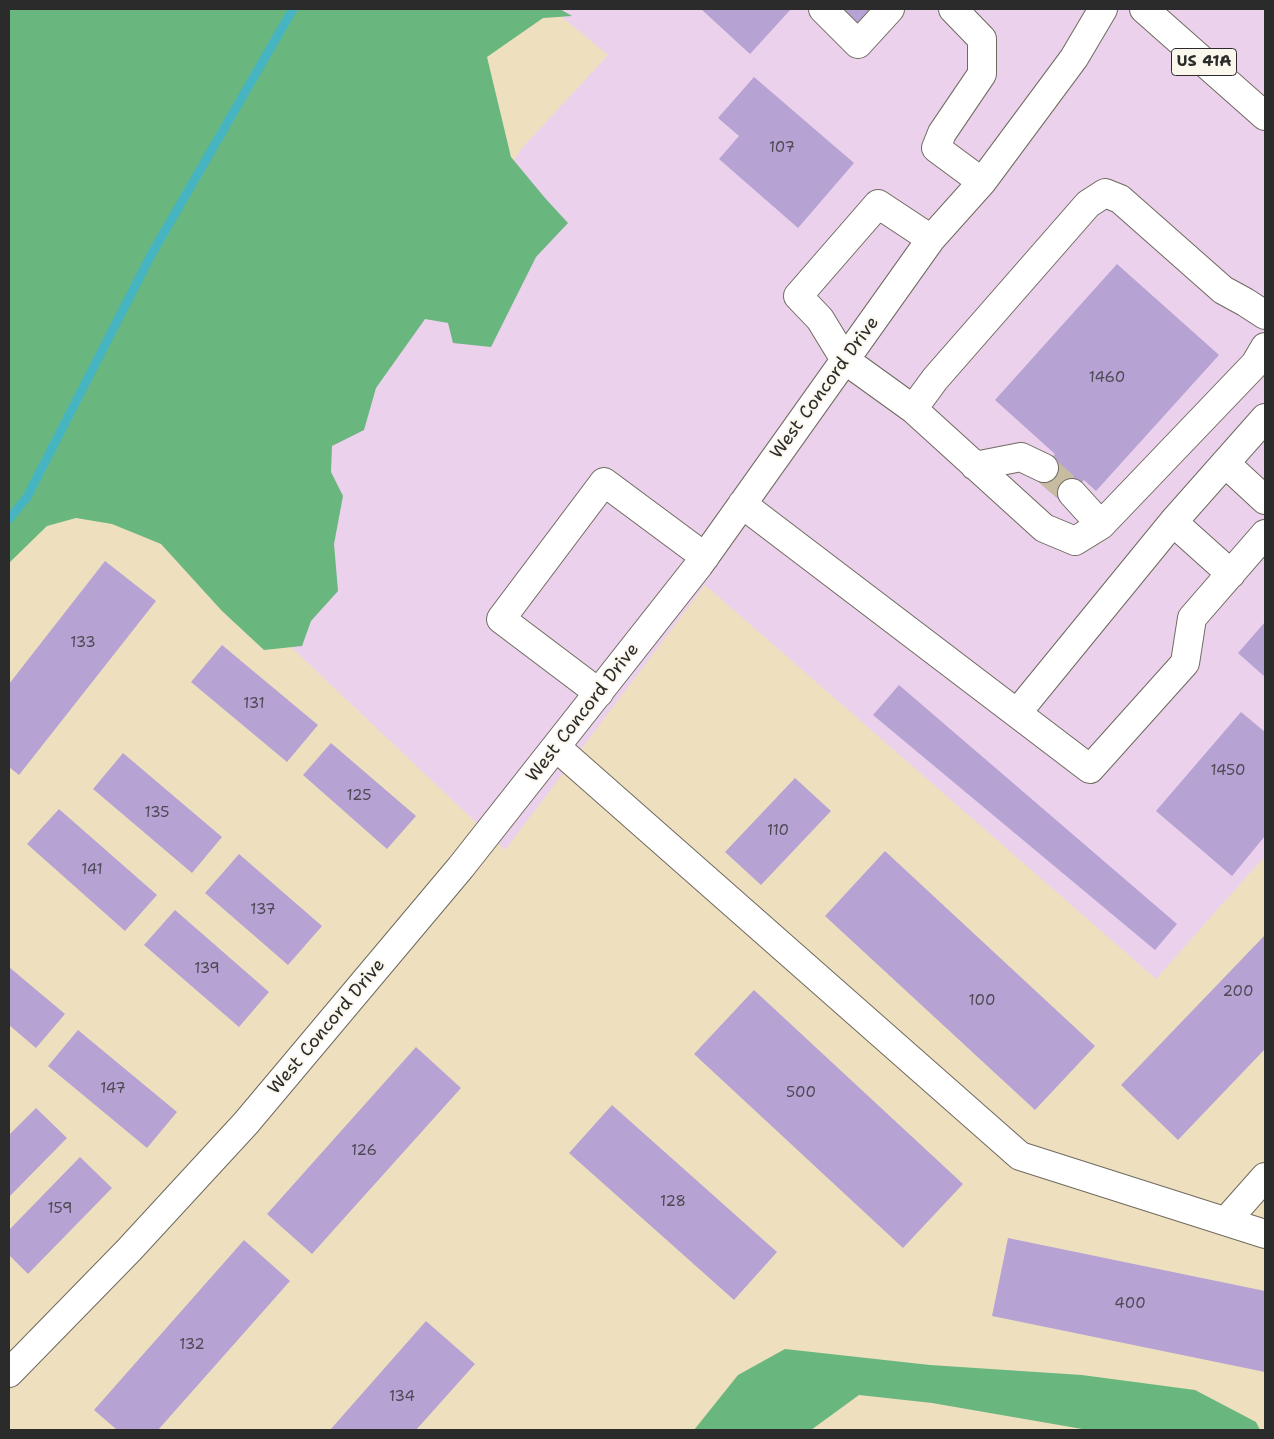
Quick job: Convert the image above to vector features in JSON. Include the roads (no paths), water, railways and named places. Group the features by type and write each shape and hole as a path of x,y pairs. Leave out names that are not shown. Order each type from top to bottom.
{"main road":[{"path":"823,9 858,44 889,9"},
{"path":"953,9 982,39 982,74 942,133 936,148 982,182"},
{"name":"West Concord Drive","path":"9,1373 129,1250 246,1123 456,874 705,557 931,239 982,182 1074,58 1103,9"},
{"name":"US 41A","path":"1144,9 1265,116"},
{"path":"914,409 935,380 1088,204 1105,193 1120,199 1222,290 1264,312"},
{"path":"931,239 878,204 798,296 820,319 845,360 914,409 1044,528 1075,542 1101,525 1254,364 1265,347"},
{"path":"1016,714 1173,522 1265,418"},
{"path":"975,466 1021,457 1044,468"},
{"path":"1225,463 1265,500"},
{"path":"599,693 501,619 604,482 705,557"},
{"path":"1072,493 1101,525"},
{"path":"742,504 1090,769 1185,663 1192,618 1265,534"},
{"path":"1173,522 1231,574"},
{"path":"556,747 1020,1156 1226,1220 1265,1234"},
{"path":"1226,1220 1265,1177"}],"waterway":[{"path":"9,519 27,497 151,255 293,9"}],"tunnel":[{"path":"1044,468 1072,493"}]}
